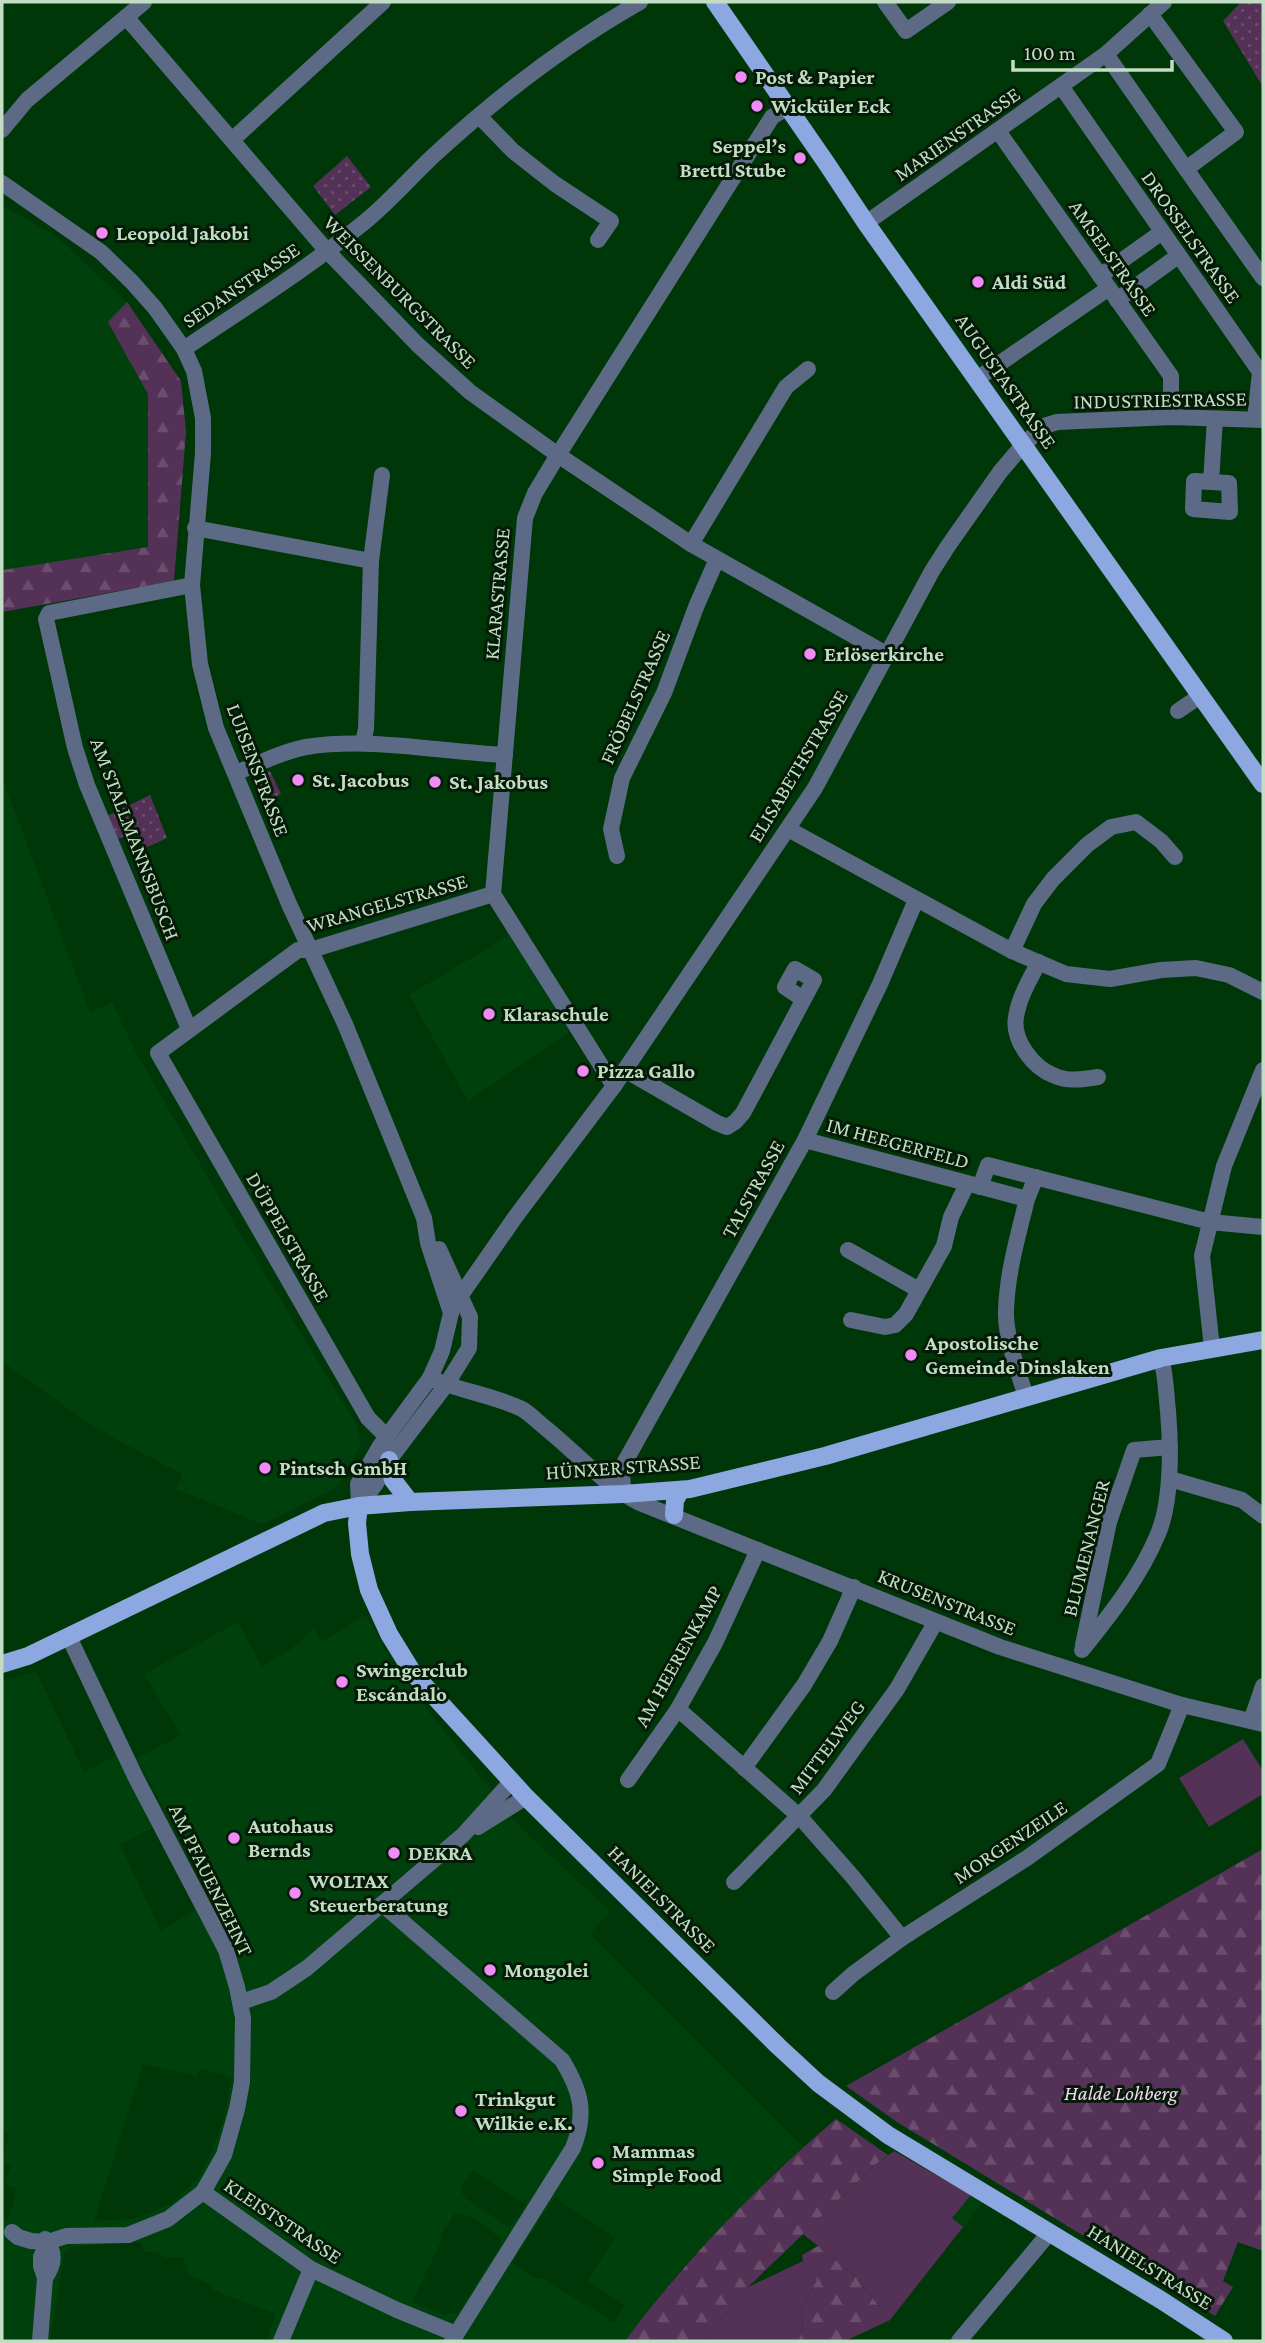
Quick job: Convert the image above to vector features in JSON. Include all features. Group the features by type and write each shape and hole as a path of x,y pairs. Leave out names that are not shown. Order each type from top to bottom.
{"main road":[{"name":"AUGUSTASTRASSE","path":"715,2 866,223 1263,784"},
{"name":"HÜNXER STRASSE","path":"2,1664 28,1656 69,1637 324,1513 359,1506 410,1502 681,1490 825,1455 1161,1358 1263,1340"},
{"path":"389,1460 393,1480 410,1502"},
{"path":"674,1515 675,1500 681,1490"},
{"name":"HANIELSTRASSE","path":"359,1506 357,1531 364,1573 389,1634 413,1673 511,1782 778,2046 818,2083 888,2135 1051,2232 1224,2341"}],"street":[{"path":"2,130 27,100 144,2"},
{"path":"232,140 383,2"},
{"name":"SEDANSTRASSE","path":"184,349 327,251 369,218 433,156 530,72 640,2"},
{"path":"886,2 906,31 948,2"},
{"name":"MARIENSTRASSE","path":"866,223 1106,54 1164,2"},
{"path":"1150,14 1236,132 1186,169"},
{"name":"WEISSENBURGSTRASSE","path":"126,17 327,251 429,356 490,408 691,544 888,655"},
{"path":"1106,54 1263,278"},
{"name":"DROSSELSTRASSE","path":"1061,86 1260,372 1259,419"},
{"name":"KLARASTRASSE","path":"493,894 525,518 535,493 558,455 759,136 772,117 788,107"},
{"path":"479,116 513,151 555,184 611,221 598,240"},
{"name":"AMSELSTRASSE","path":"998,131 1171,376 1171,417"},
{"name":"LUISENSTRASSE","path":"2,183 101,252 132,282 155,308 184,349 194,371 203,418 203,453 192,585 200,664 216,728 289,904 345,1024 424,1218 470,1317 469,1348 446,1385 389,1460 359,1506"},
{"path":"1109,288 1162,232"},
{"path":"976,379 1109,288 1178,256"},
{"path":"691,544 786,387 808,369"},
{"name":"INDUSTRIESTRASSE","path":"1023,445 1044,426 1057,422 1171,417 1259,419"},
{"path":"1211,482 1214,419"},
{"name":"ELISABETHSTRASSE","path":"461,1295 516,1216 614,1087 788,829 815,788 932,571 1000,472 1023,445"},
{"path":"363,743 366,729 371,561 382,475"},
{"path":"195,528 371,561"},
{"name":"FRÖBELSTRASSE","path":"617,856 611,829 621,778 664,693 717,559"},
{"name":"AM STALLMANNSBUSCH","path":"189,1028 87,785 75,748 47,619 49,613 192,585"},
{"path":"1178,711 1200,696"},
{"path":"235,773 302,748 363,743 505,755"},
{"path":"1012,951 1034,904 1087,845 1111,827 1136,822 1161,841 1175,857"},
{"path":"788,829 1012,951 1066,974 1110,979 1161,970 1196,968 1229,975 1263,992"},
{"path":"493,894 614,1087"},
{"name":"WRANGELSTRASSE","path":"159,1053 189,1028 298,950 311,950 493,894"},
{"name":"TALSTRASSE","path":"622,1467 805,1140 880,984 916,900"},
{"path":"1040,962 1023,993 1015,1019 1020,1045 1035,1063 1055,1076 1074,1080 1098,1077"},
{"path":"625,1070 717,1124 727,1127 743,1113 803,999"},
{"name":"DÜPPELSTRASSE","path":"159,1053 368,1418 387,1437"},
{"path":"1212,1348 1202,1256 1224,1166 1256,1107 1263,1070"},
{"name":"IM HEEGERFELD","path":"805,1140 1027,1199"},
{"name":"IM HEEGERFELD","path":"973,1185 988,1165 1210,1222 1263,1227"},
{"path":"1026,1396 1017,1368 1006,1314 1012,1258 1027,1199 1036,1177"},
{"path":"851,1320 885,1327 895,1325 906,1314 944,1246 951,1217 973,1185"},
{"name":"LUISENSTRASSE","path":"424,1218 428,1243 451,1313"},
{"path":"848,1250 919,1290"},
{"path":"359,1506 358,1484 367,1465 430,1378 442,1351 453,1302 461,1295"},
{"name":"BLUMENANGER","path":"1082,1650 1138,1575 1159,1531 1170,1479 1170,1447 1161,1358"},
{"path":"430,1378 523,1409 623,1494"},
{"name":"BLUMENANGER","path":"1074,1670 1082,1650 1109,1522 1134,1450 1170,1447"},
{"path":"595,1472 614,1472 622,1467 623,1494"},
{"path":"1170,1479 1242,1500 1263,1514"},
{"name":"KRUSENSTRASSE","path":"623,1494 854,1587 935,1623 1000,1647 1182,1705 1257,1722"},
{"name":"AM HEERENKAMP","path":"628,1780 677,1709 715,1643 758,1550"},
{"path":"744,1768 804,1685 830,1641 854,1587"},
{"name":"MITTELWEG","path":"734,1882 824,1790 897,1689 935,1623"},
{"name":"AM PFAUENZEHNT","path":"69,1637 136,1778 219,1934 241,2002 244,2031 242,2082 237,2109 224,2155 203,2192"},
{"path":"1257,1722 1263,1686"},
{"name":"MORGENZEILE","path":"833,1992 902,1938 1027,1858 1158,1764 1182,1705"},
{"path":"677,1709 800,1817 902,1938"},
{"path":"241,2002 271,1992 307,1968 463,1835 511,1782"},
{"path":"463,1835 526,1797"},
{"path":"382,1905 562,2060 579,2092 580,2130 573,2148 454,2338"},
{"name":"KLEISTSTRASSE","path":"48,2242 66,2236 128,2235 168,2219 203,2192 311,2269 454,2338"},
{"path":"7,2231 19,2228 35,2230 48,2242 41,2261 45,2278 40,2341"},
{"path":"959,2341 1051,2232"},
{"path":"281,2341 311,2269"}],"shaded area":[{"path":"2,205 58,238 127,302 181,381 186,432 174,581 2,612"},
{"name":"Pintsch GmbH","path":"2,777 90,1013 112,1002 134,1049 234,1223 357,1426 361,1444 341,1481 333,1489 263,1524 176,1489 182,1474 81,1418 2,1361"},
{"name":"Klaraschule","path":"510,935 569,1032 468,1101 409,995"},
{"path":"366,1615 396,1670 521,1828 610,1911 590,1934 803,2147 774,2173 685,2265 625,2341 266,2341 276,2314 213,2290 214,2286 190,2275 183,2257 165,2258 159,2253 145,2252 140,2242 71,2247 64,2255 50,2341 2,2341 2,2218 9,2219 17,2189 5,2184 11,2166 2,2163 9,2135 2,2132 2,1681 36,1671 84,1772 117,1755 152,1828 120,1845 161,1931 212,1900 137,1758 181,1735 144,1674 238,1622 262,1667 291,1649 314,1629 321,1642","holes":["143,2064 197,2076 200,2068 231,2077 226,2111 211,2155 199,2177 170,2204 142,2216 94,2221","473,2170 526,2204 510,2228 465,2198 460,2189","555,2197 615,2238 587,2281 625,2305 614,2323 544,2279 536,2279 512,2263","455,2213 471,2217 501,2239 501,2244 461,2308 458,2312 444,2315 412,2302 442,2239 440,2237"]},
{"path":"971,2195 983,2202 963,2227 951,2218"}],"green space":[{"path":"1241,2 1263,2 1263,87 1223,21"},
{"path":"347,156 371,187 335,215 313,186"},
{"path":"127,302 181,381 186,432 174,581 2,612 3,570 148,547 148,394 108,322"},
{"path":"270,771 281,794 267,800 254,775"},
{"path":"150,795 167,838 141,850 133,833 118,839 107,816"},
{"path":"1243,1739 1263,1771 1263,1794 1209,1827 1179,1778"},
{"name":"Halde Lohberg","path":"1263,1849 1263,2251 1238,2242 1223,2281 1233,2287 1215,2316 897,2122 846,2086"},
{"path":"836,2119 888,2155 748,2287 704,2341 625,2341 673,2281 724,2224"},
{"path":"894,2151 971,2195 952,2218 963,2227 890,2320 855,2276 803,2234 875,2165"},
{"path":"818,2246 855,2276 890,2320 845,2341 798,2341 803,2330 801,2309 817,2280 803,2261 802,2255"},
{"path":"803,2261 817,2280 801,2309 803,2330 798,2341 704,2341 748,2287"}],"place":[{"name":"Post & Papier","path":"741,77"},
{"name":"Wicküler Eck","path":"757,106"},
{"name":"Seppel’s Brettl Stube","path":"800,158"},
{"name":"Leopold Jakobi","path":"102,233"},
{"name":"Aldi Süd","path":"978,282"},
{"name":"Erlöserkirche","path":"810,654"},
{"name":"St. Jacobus","path":"298,780"},
{"name":"St. Jakobus","path":"435,782"},
{"name":"Klaraschule","path":"489,1014"},
{"name":"Pizza Gallo","path":"583,1071"},
{"name":"Apostolische Gemeinde Dinslaken","path":"911,1355"},
{"name":"Pintsch GmbH","path":"265,1468"},
{"name":"Swingerclub Escándalo","path":"342,1682"},
{"name":"Autohaus Bernds","path":"234,1838"},
{"name":"DEKRA","path":"394,1853"},
{"name":"WOLTAX Steuerberatung","path":"295,1893"},
{"name":"Mongolei","path":"490,1970"},
{"name":"Trinkgut Wilkie e.K.","path":"461,2111"},
{"name":"Mammas Simple Food","path":"598,2163"}]}
